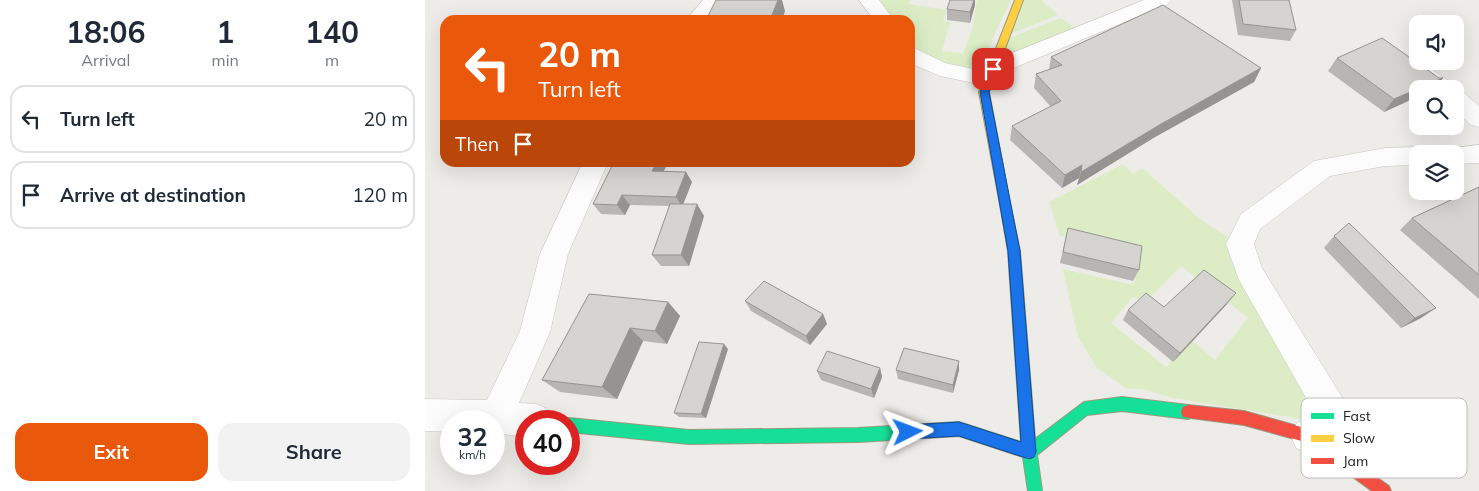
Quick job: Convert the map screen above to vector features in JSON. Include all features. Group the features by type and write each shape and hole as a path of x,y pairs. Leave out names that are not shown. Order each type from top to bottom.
{"street":[{"path":"700,15 713,0"},
{"path":"869,0 880,15"},
{"path":"1019,0 984,92 1014,251 1029,452 1035,491"},
{"path":"915,57 956,73 991,74 1161,0"},
{"path":"1388,50 1432,80"},
{"path":"1464,105 1479,119"},
{"path":"1464,155 1479,154"},
{"path":"1324,398 1249,272 1240,244 1250,222 1323,168 1385,157 1409,156"},
{"path":"499,410 535,332 554,254 594,167"},
{"path":"1029,452 1084,409 1122,404 1244,418 1301,434"},
{"path":"425,415 440,415"},
{"path":"580,426 689,437 858,435 959,429 1029,452"},
{"path":"1366,478 1384,491"}],"green space":[{"path":"874,0 910,0 909,4 947,10 943,21 950,22 942,51 963,53 972,30 977,0 1011,0 995,33 983,66 974,68 944,64 926,56 915,48 915,15 887,15"},
{"path":"1022,0 1041,0 1058,15 1010,34"},
{"path":"1061,18 1078,30 999,63 1009,38"},
{"path":"1123,164 1133,174 1142,168 1200,219 1226,236 1261,308 1318,398 1301,398 1301,419 1168,397 1148,390 1126,388 1097,368 1078,337 1063,269 1134,285 1137,253 1060,236 1049,202","holes":["1181,266 1248,318 1215,360 1192,340 1166,367 1111,323 1133,297 1145,303"]}],"building":[{"path":"716,0 778,0 772,15 708,15"},
{"path":"950,0 974,0 970,12 947,9"},
{"path":"1239,0 1289,0 1296,30 1243,24"},
{"path":"1163,5 1261,68 1161,124 1081,172 1082,165 1065,175 1012,126 1061,101 1036,74 1062,65 1051,57"},
{"path":"1382,38 1409,57 1409,70 1428,70 1439,78 1443,78 1438,80 1409,80 1409,93 1394,99 1337,58"},
{"path":"612,167 654,167 652,171 686,172 676,197 622,195 617,205 593,204"},
{"path":"1479,187 1479,275 1412,218 1451,200 1464,200 1464,194"},
{"path":"670,204 697,204 681,255 652,255"},
{"path":"1349,223 1436,308 1415,318 1334,236"},
{"path":"1068,228 1142,246 1139,270 1063,252"},
{"path":"1204,270 1236,293 1180,353 1128,310 1146,293 1164,307"},
{"path":"764,281 823,314 806,336 745,301"},
{"path":"589,294 668,302 655,331 630,328 602,387 542,380"},
{"path":"699,342 724,344 701,414 674,413"},
{"path":"904,348 959,361 953,385 896,370"},
{"path":"827,351 880,368 871,389 817,371"}],"traffic: fast":[{"path":"1004,199 1014,251 1029,452 1035,491"},
{"path":"580,426 689,437 858,435 959,429 1029,452 1084,409 1122,404 1188,412"}],"traffic: slow":[{"path":"1004,199 984,92 1019,0"}],"traffic: jam":[{"path":"1188,412 1244,418 1301,434"},
{"path":"1366,478 1384,491"}],"route":[{"path":"908,432 959,429 1029,452 1014,251 984,92 993,69"}]}
